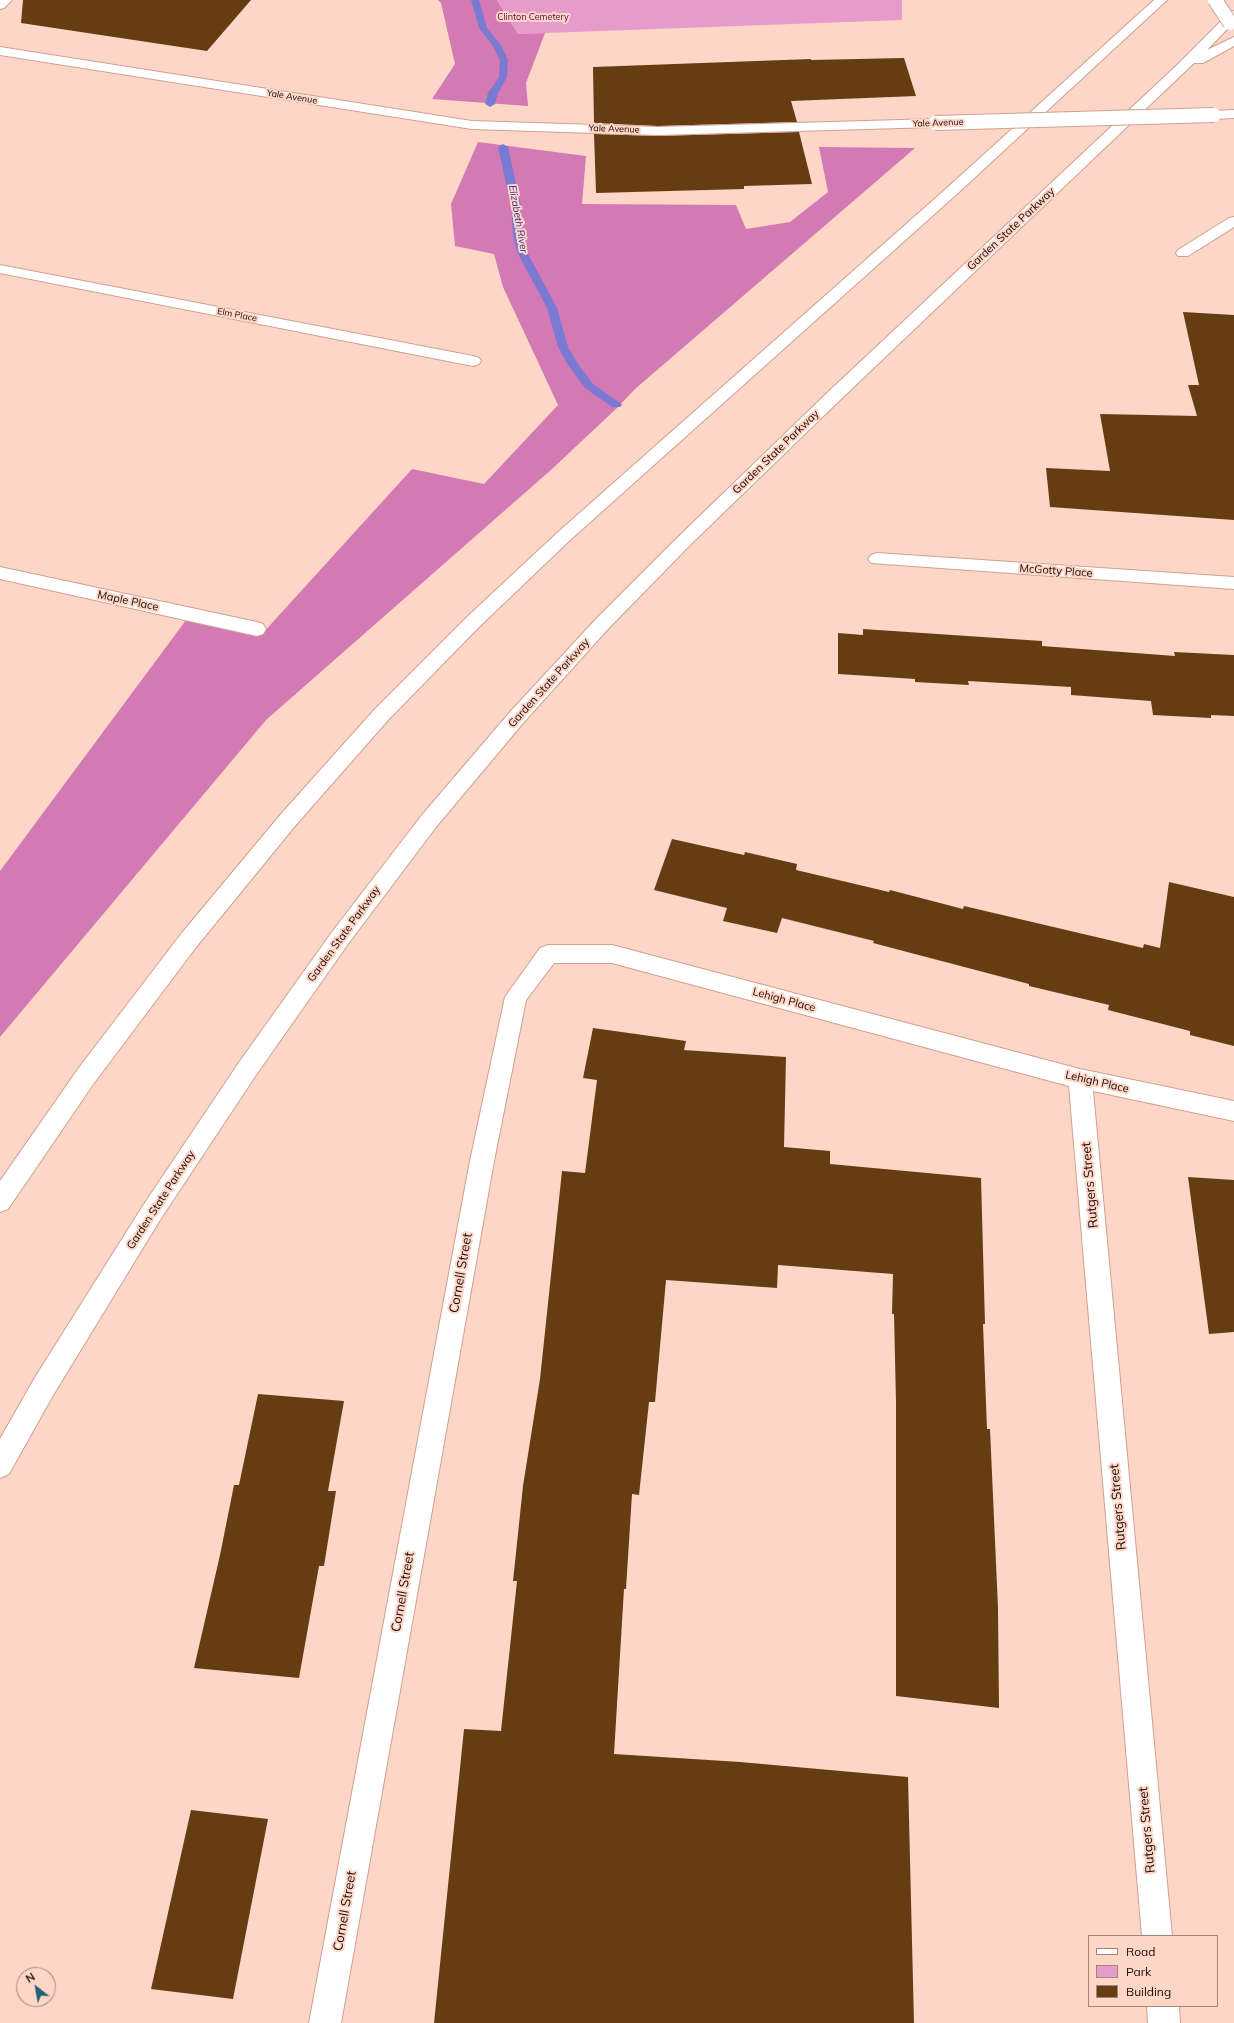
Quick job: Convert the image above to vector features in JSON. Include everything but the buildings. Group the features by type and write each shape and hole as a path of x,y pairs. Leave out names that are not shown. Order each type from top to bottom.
{"main road":[{"path":"0,5 6,0"},
{"path":"0,1201 86,1076 189,940 288,820 382,714 473,622 563,538 953,190 1161,0"},
{"path":"1215,0 1232,19"},
{"name":"Garden State Parkway","path":"0,1465 43,1388 152,1212 248,1068 340,938 419,834 517,717 602,624 694,532 833,397 1181,69 1232,19"},
{"path":"1181,69 1234,41"},
{"name":"Yale Avenue","path":"0,51 472,125 658,131 1234,114"},
{"path":"1183,253 1234,221"},
{"name":"Elm Place","path":"0,269 473,361"},
{"name":"McGotty Place","path":"877,559 1234,583"},
{"name":"Maple Place","path":"0,573 257,629"},
{"name":"Lehigh Place","path":"482,1161 516,997 548,954 612,954 1080,1079 1234,1111"},
{"name":"Rutgers Street","path":"1080,1079 1157,1935"},
{"name":"Cornell Street","path":"325,2023 482,1161"},
{"path":"1163,2007 1164,2023"}],"green space":[{"name":"Clinton Cemetery","path":"497,0 902,0 902,20 518,34"}],"shaded area":[{"path":"438,0 497,0 518,34 545,33 526,83 528,106 432,99 455,64 441,3"},
{"path":"478,142 586,156 582,204 736,205 746,229 790,222 828,192 819,147 915,148 635,389 552,469 266,720 0,1037 0,871 192,612 262,634 412,469 484,484 558,405 503,287 494,254 455,246 451,204"}],"waterway":[{"name":"Elizabeth River","path":"475,0 483,28 497,45 504,60 503,77 493,93 490,104"},
{"name":"Elizabeth River","path":"503,147 516,206 518,235 522,252 552,308 563,347 573,365 589,386 616,405"}]}
